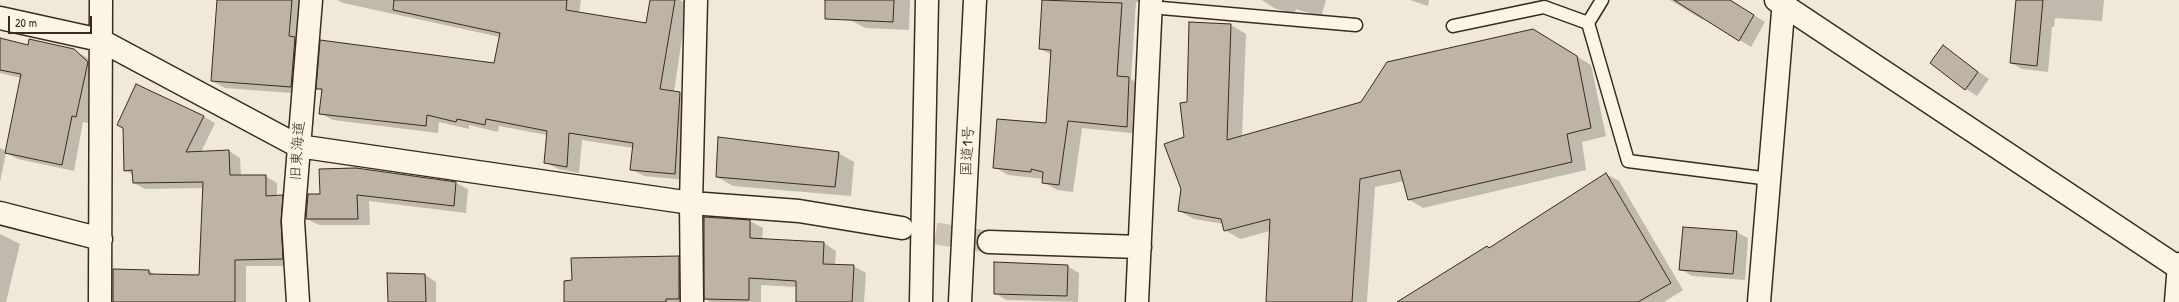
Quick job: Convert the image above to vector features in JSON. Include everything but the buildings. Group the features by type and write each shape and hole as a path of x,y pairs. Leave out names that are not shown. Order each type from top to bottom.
{"main road":[{"path":"100,302 101,0"},
{"name":"旧東海道","path":"298,302 293,221 311,0"},
{"path":"692,302 691,203 696,0"},
{"path":"921,302 927,0"},
{"name":"国道1号","path":"960,302 975,0"},
{"path":"1760,302 1770,179 1781,1"},
{"path":"1781,1 2179,267 2176,302"},
{"path":"1137,302 1151,3"},
{"path":"0,18 100,40 298,146 691,203 799,211 902,228"},
{"path":"0,213 101,239"},
{"path":"989,242 1140,247"}],"lane":[{"path":"1602,0 1588,23 1628,161 1770,179"},
{"path":"1151,3 1356,25"},
{"path":"1453,26 1544,7 1588,23"}],"tunnel":[{"path":"903,228 989,242"}]}
